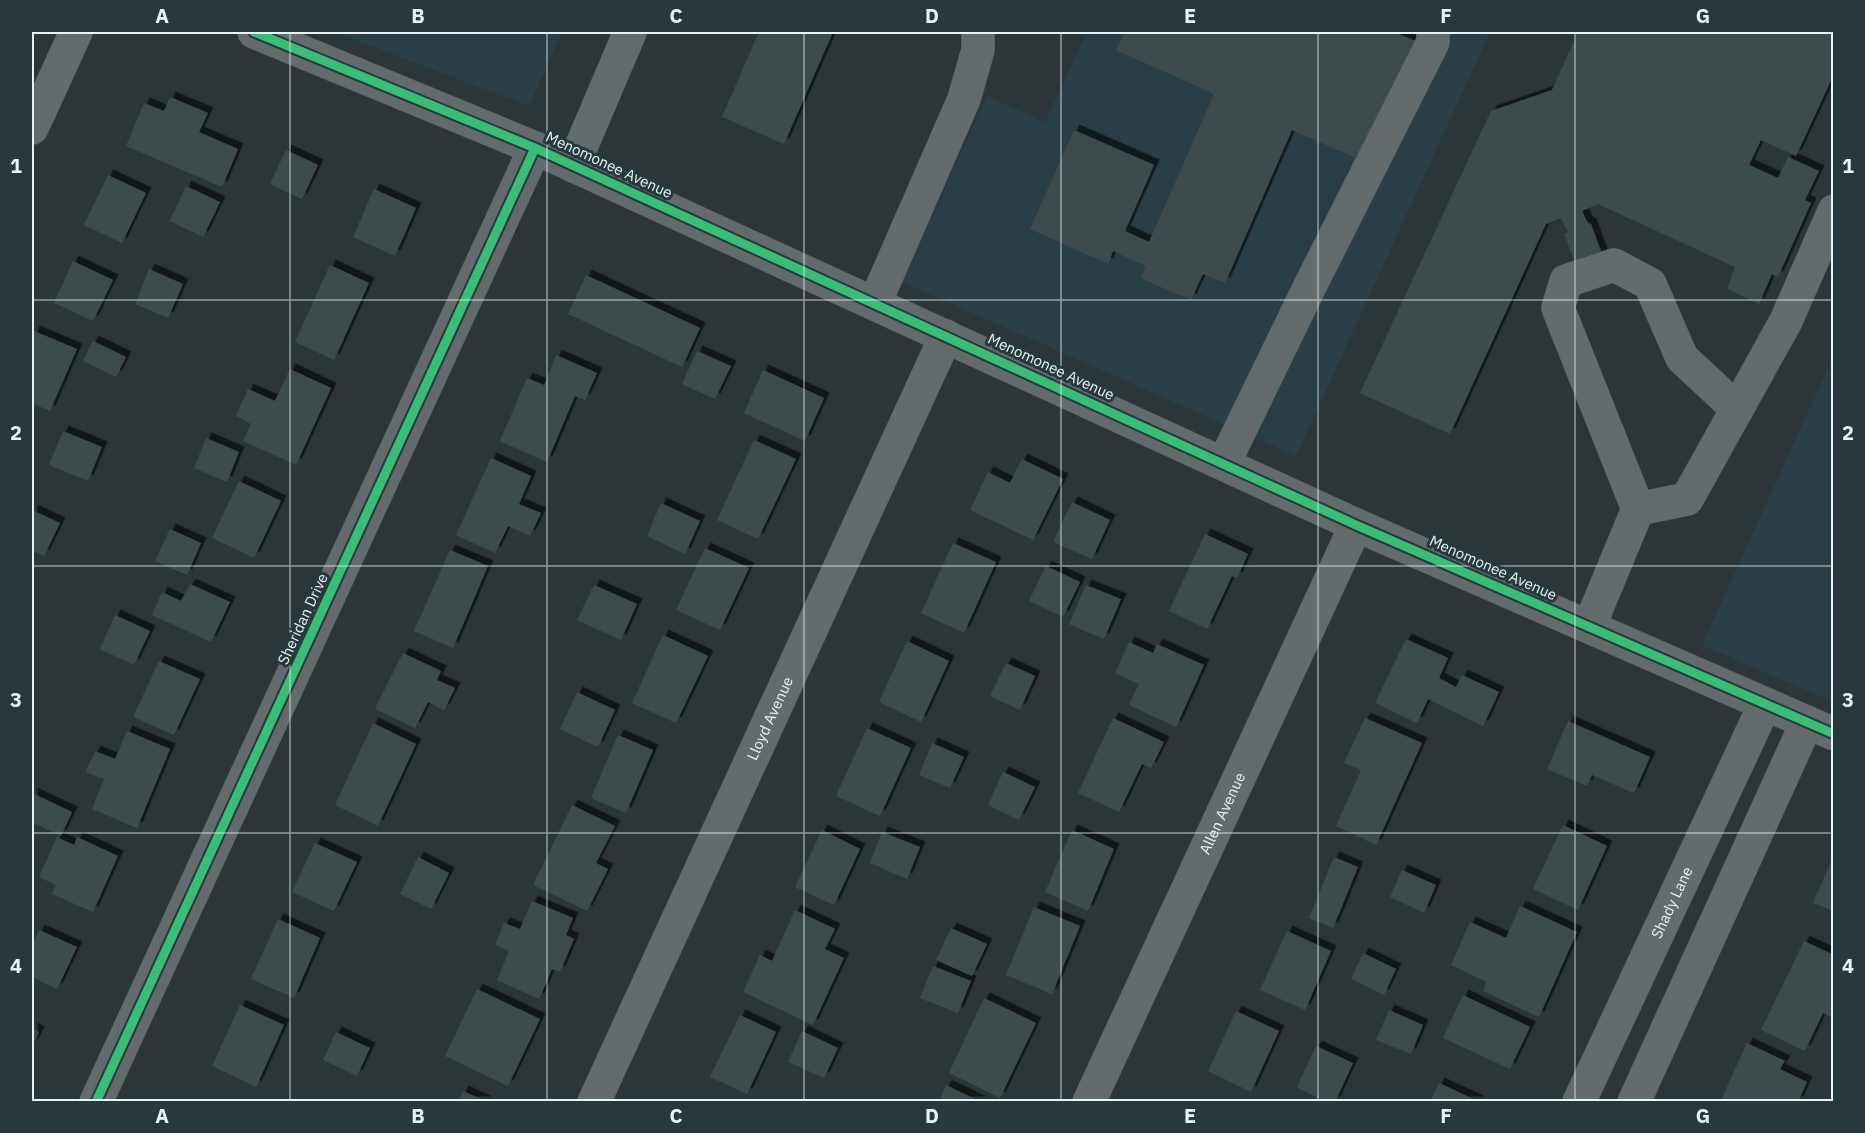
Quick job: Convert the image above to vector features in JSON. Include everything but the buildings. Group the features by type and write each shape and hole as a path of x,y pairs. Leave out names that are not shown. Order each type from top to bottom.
{"street":[{"path":"32,128 76,32"},
{"name":"Menomonee Avenue","path":"254,32 535,148 1356,525 1820,728"},
{"path":"573,166 630,32"},
{"path":"875,303 964,99 978,50 978,32"},
{"path":"1224,463 1433,42 1433,32"},
{"name":"Sheridan Drive","path":"96,1101 535,148"},
{"path":"1638,509 1687,499 1786,321 1833,211"},
{"path":"1589,627 1638,509 1558,308 1566,281 1614,265 1650,284 1682,358 1737,409"},
{"name":"Lloyd Avenue","path":"594,1101 946,336"},
{"name":"Allen Avenue","path":"1089,1101 1356,525"},
{"name":"Shady Lane","path":"1579,1101 1765,704"},
{"path":"1634,1101 1820,728"}],"shaded area":[{"path":"334,32 562,32 529,106"},
{"path":"1087,32 1490,32 1296,456 902,282 987,96 1045,122"},
{"path":"1833,357 1834,702 1702,645"}],"cycle path":[{"path":"254,32 535,148 1356,525 1834,734"},
{"path":"96,1102 535,148"}]}
